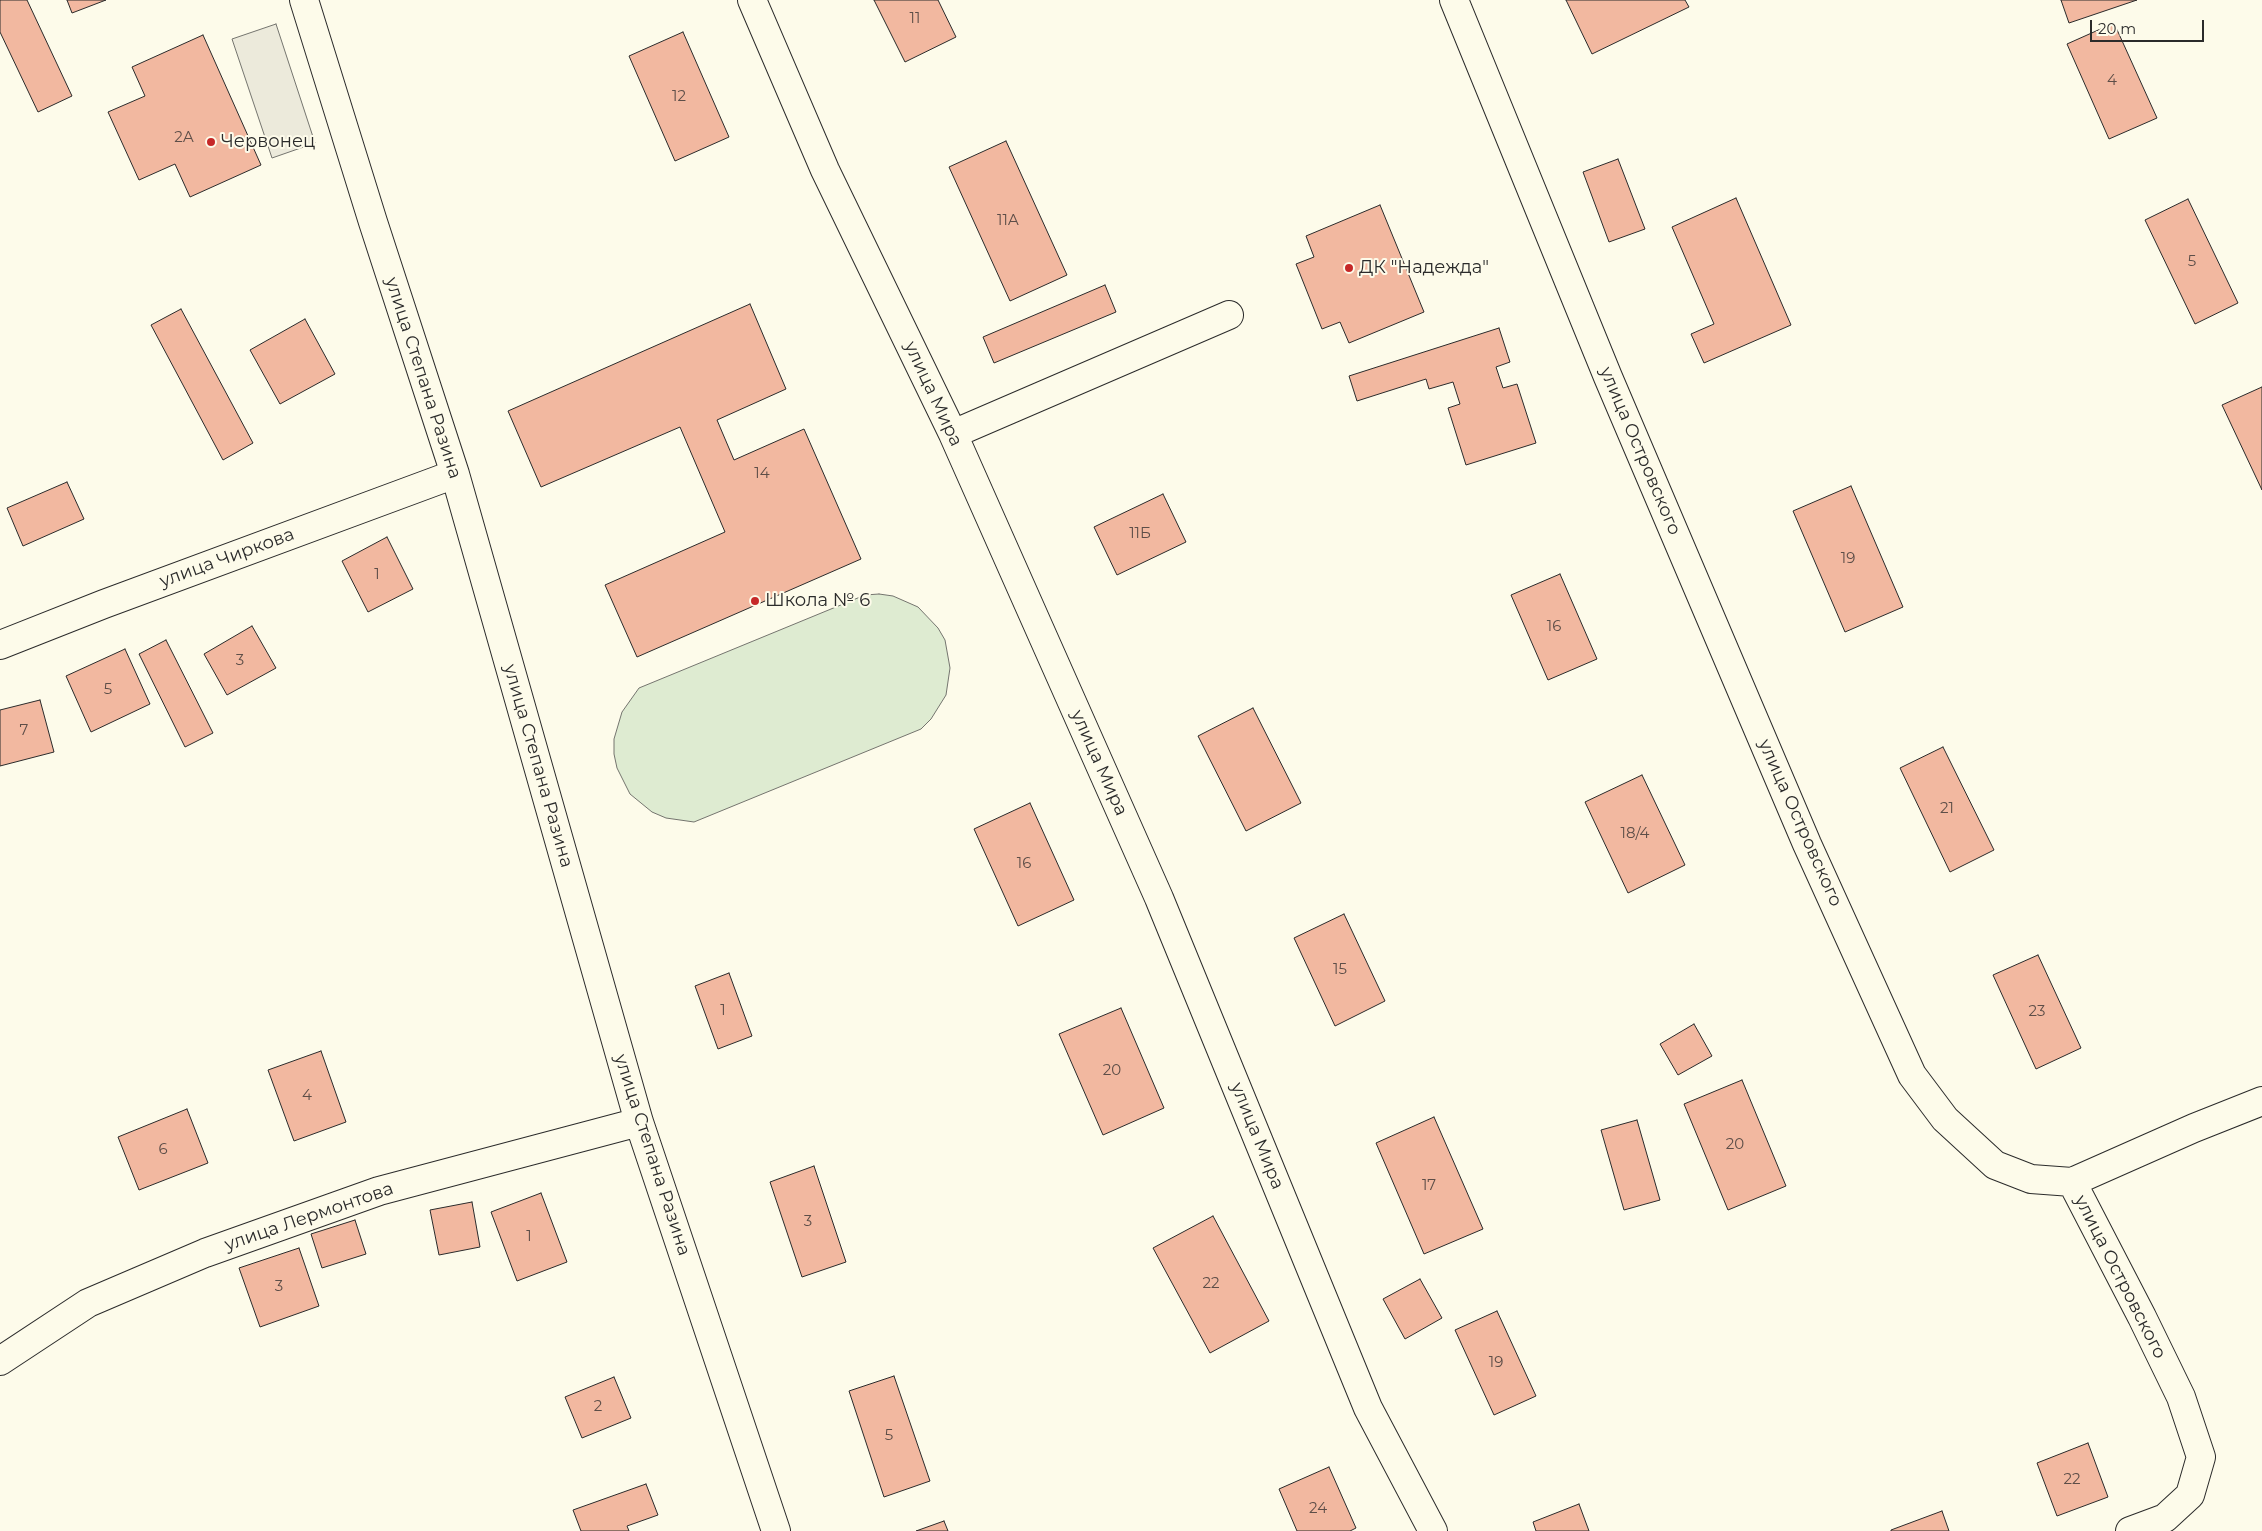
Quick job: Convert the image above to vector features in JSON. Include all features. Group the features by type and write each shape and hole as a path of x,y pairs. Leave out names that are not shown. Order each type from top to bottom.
{"street":[{"name":"улица Степана Разина","path":"304,0 372,222 455,474 639,1122 776,1531"},
{"name":"улица Мира","path":"752,0 825,170 953,434 1159,898 1368,1408 1433,1531"},
{"name":"улица Островского","path":"1454,0 1615,395 1807,844 1912,1075 1945,1119 1995,1165 2031,1179 2072,1182 2142,1317 2180,1397 2201,1457 2190,1495 2165,1518 2130,1531"},
{"path":"953,434 1228,315"},
{"name":"улица Чиркова","path":"0,645 113,600 455,474"},
{"path":"2072,1182 2194,1128 2262,1101"},
{"name":"улица Лермонтова","path":"0,1361 88,1303 206,1253 379,1191 639,1122"}],"green space":[{"path":"865,595 893,596 918,607 938,628 945,640 950,668 946,695 931,719 921,729 694,822 666,818 652,812 630,794 617,768 614,754 614,739 622,712 639,688"}],"shaded area":[{"path":"276,24 315,143 272,158 232,39"}],"building":[{"path":"0,0 27,0 72,96 38,112 0,32"},
{"path":"67,0 106,0 72,13"},
{"path":"874,0 938,0 956,37 905,62"},
{"path":"1566,0 1685,0 1689,7 1592,54"},
{"path":"2061,0 2137,0 2069,23"},
{"path":"2114,23 2157,118 2109,139 2067,44"},
{"path":"683,32 729,137 675,161 629,56"},
{"path":"203,35 261,165 190,197 175,164 139,180 108,112 145,96 132,67"},
{"path":"1006,141 1067,275 1010,301 949,167"},
{"path":"1618,159 1645,229 1609,242 1583,172"},
{"path":"1736,198 1791,325 1704,363 1691,334 1714,324 1672,227"},
{"path":"2188,199 2238,303 2195,324 2145,220"},
{"path":"1380,205 1424,312 1349,343 1340,322 1322,329 1296,264 1314,257 1306,236"},
{"path":"1105,285 1116,312 994,363 983,337"},
{"path":"750,304 786,389 717,420 734,460 804,429 861,559 637,657 605,585 725,532 680,427 541,487 508,411"},
{"path":"181,309 253,443 223,460 151,325"},
{"path":"305,319 335,374 280,404 250,350"},
{"path":"1499,328 1510,362 1496,367 1503,388 1517,384 1536,443 1466,465 1448,408 1460,404 1453,382 1429,389 1426,379 1357,401 1349,376"},
{"path":"2262,387 2262,490 2222,405"},
{"path":"67,482 84,519 23,546 7,508"},
{"path":"1851,486 1903,607 1845,632 1793,511"},
{"path":"1163,494 1186,542 1117,575 1094,527"},
{"path":"387,537 413,589 368,612 342,561"},
{"path":"1560,574 1597,659 1548,680 1511,595"},
{"path":"252,626 276,668 227,695 204,654"},
{"path":"166,640 213,733 185,747 139,654"},
{"path":"125,649 150,704 91,732 66,676"},
{"path":"40,700 54,752 0,766 0,710"},
{"path":"1253,708 1301,803 1246,831 1198,736"},
{"path":"1943,747 1994,850 1950,872 1900,768"},
{"path":"1642,775 1685,865 1628,893 1585,802"},
{"path":"1030,803 1074,900 1018,926 974,829"},
{"path":"1344,914 1385,1001 1335,1026 1294,938"},
{"path":"2038,955 2081,1048 2036,1069 1993,975"},
{"path":"729,973 752,1036 718,1049 695,986"},
{"path":"1121,1008 1164,1108 1103,1135 1059,1034"},
{"path":"1694,1024 1712,1056 1678,1075 1660,1044"},
{"path":"321,1051 346,1122 294,1141 268,1070"},
{"path":"1742,1080 1786,1186 1728,1210 1684,1104"},
{"path":"187,1109 208,1163 139,1190 118,1137"},
{"path":"1434,1117 1483,1229 1424,1254 1376,1143"},
{"path":"1637,1120 1660,1200 1624,1210 1601,1130"},
{"path":"814,1166 846,1262 802,1277 770,1182"},
{"path":"541,1193 567,1262 517,1281 491,1212"},
{"path":"472,1202 480,1247 439,1255 430,1210"},
{"path":"1213,1216 1269,1321 1210,1353 1153,1248"},
{"path":"355,1220 366,1254 322,1268 311,1234"},
{"path":"299,1248 319,1306 260,1327 239,1268"},
{"path":"1420,1279 1442,1318 1405,1339 1383,1299"},
{"path":"1497,1311 1536,1396 1494,1415 1455,1330"},
{"path":"894,1376 930,1481 884,1497 849,1391"},
{"path":"614,1377 631,1418 582,1438 565,1397"},
{"path":"2088,1443 2108,1497 2057,1516 2037,1463"},
{"path":"1329,1467 1356,1528 1350,1531 1297,1531 1279,1489"},
{"path":"646,1484 658,1515 627,1526 629,1531 581,1531 573,1510"},
{"path":"1579,1504 1589,1531 1536,1531 1533,1522"},
{"path":"1942,1511 1949,1531 1891,1531 1891,1530"},
{"path":"944,1521 948,1531 916,1531"}],"place":[{"name":"Червонец","path":"211,142"},
{"name":"ДК \"Надежда\"","path":"1349,268"},
{"name":"Школа № 6","path":"755,601"}]}
